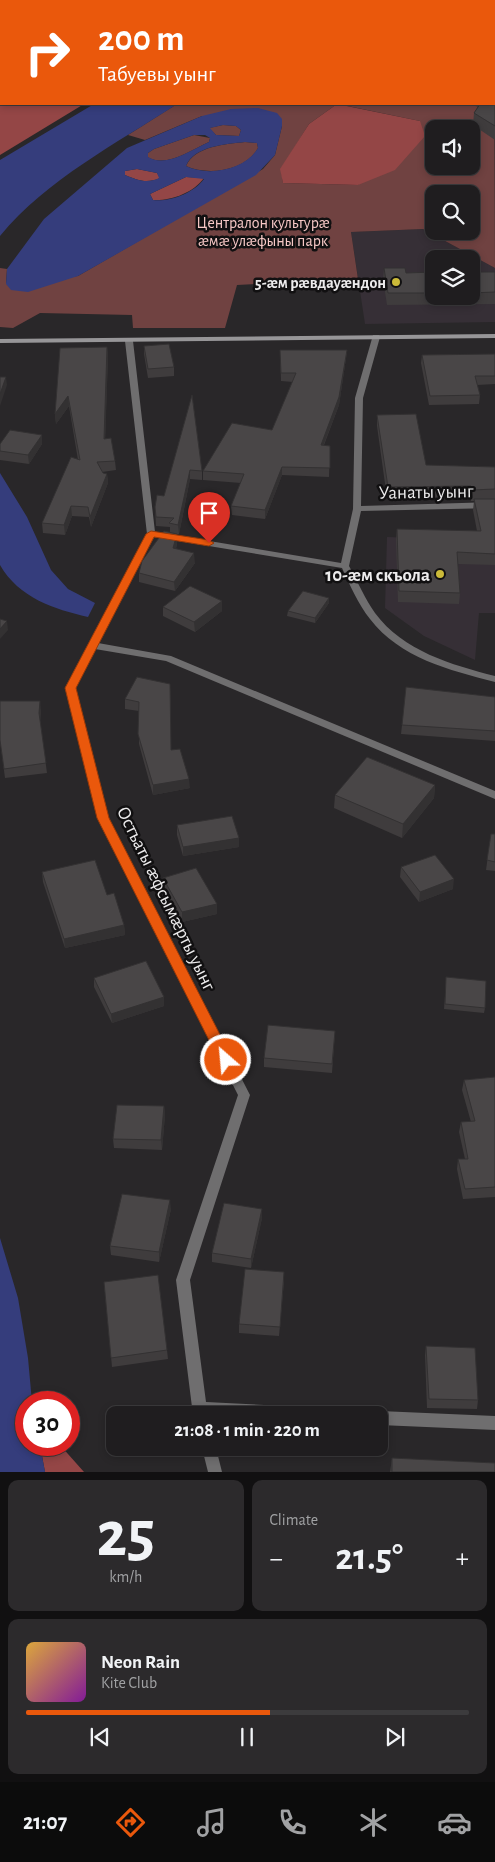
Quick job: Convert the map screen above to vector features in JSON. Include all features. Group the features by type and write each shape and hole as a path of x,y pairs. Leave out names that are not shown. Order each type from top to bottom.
{"street":[{"path":"0,340 129,341 495,336"},
{"path":"376,337 359,398 357,509 345,566 374,617 401,643 446,666 495,679"},
{"path":"129,341 151,534 345,566"},
{"name":"Уанаты уынг","path":"357,509 495,505"},
{"name":"Остъаты æфсымæрты уынг","path":"151,534 70,688 103,818 244,1095 182,1280 199,1406"},
{"path":"92,645 168,658 495,795"},
{"path":"388,1418 495,1423"},
{"path":"211,1456 216,1472"}],"shaded area":[{"path":"0,105 82,105 0,155"},
{"path":"336,105 420,121 425,136 395,170 358,185 283,183 280,169 309,124"},
{"path":"137,169 157,173 160,178 146,181 125,175 125,171"},
{"path":"186,177 204,178 188,192 167,199 153,200 150,194"},
{"name":"5-æм рӕвдауӕндон","path":"423,229 425,230 425,240 443,240 462,250 425,250 425,305 480,305 480,260 495,268 495,322 365,324 351,232"},
{"name":"10-æм скъола","path":"387,537 495,541 495,613 479,613 475,660 424,636 385,608"},
{"path":"42,1456 70,1456 84,1472 45,1472"}],"green space":[{"name":"Централон культурæ æмæ улæфыны парк","path":"175,105 336,105 309,124 281,169 283,183 358,185 420,121 343,105 494,105 495,268 480,260 480,250 462,250 443,240 480,240 480,185 425,185 425,230 351,232 358,279 237,285 225,328 133,328 132,315 40,313 13,328 0,327 0,268 7,269 6,283 78,276 263,169 275,155 282,126 202,116 145,140 128,135"},
{"path":"223,125 236,126 241,130 239,136 216,135 209,128"},
{"path":"194,135 210,138 209,142 171,159 155,160 147,157 148,153 154,149"},
{"path":"245,142 257,143 258,148 252,156 235,166 215,171 205,171 186,166 190,159 204,150 220,145"}],"water":[{"path":"92,105 175,105 107,148 61,180 39,197 0,236 0,160"},
{"path":"258,108 277,113 282,119 275,155 256,175 78,276 28,292 11,290 6,284 7,269 44,219 127,148 202,116 231,109","holes":["223,125 236,126 241,130 239,136 216,135 210,128","194,135 205,135 210,138 209,142 170,159 155,160 148,157 148,153 154,149","245,142 257,143 258,148 244,162 225,169 205,171 186,166 196,154 220,145","137,169 157,173 159,178 146,181 125,175 125,171","186,177 204,179 200,184 181,196 167,200 153,200 150,194"]},
{"path":"0,473 27,517 51,570 68,589 95,603 88,617 50,606 27,594 17,586 0,565"},
{"path":"0,1238 18,1298 28,1358 31,1391 15,1391 15,1456 42,1456 45,1472 0,1472"}],"building":[{"path":"479,105 495,105 495,126 474,113"},
{"path":"384,268 405,268 406,273 425,272 425,293 388,293"},
{"path":"480,272 495,272 495,292 480,293"},
{"path":"169,344 174,367 148,369 144,346"},
{"path":"107,347 104,439 111,438 115,461 97,462 103,473 107,474 90,517 88,507 71,506 64,525 42,523 71,457 80,460 68,396 55,414 60,348"},
{"path":"280,350 347,350 339,397 321,445 330,446 330,468 282,467 265,510 231,506 244,474 203,471 232,423 272,430 296,373 281,373"},
{"path":"495,354 495,376 475,376 480,395 430,396 422,355"},
{"path":"0,377 6,377 0,394"},
{"path":"192,395 202,471 190,470 178,525 169,523 174,518 156,517 155,507 157,495 164,496"},
{"path":"416,414 426,465 495,467 495,489 472,490 471,486 388,487 377,415"},
{"path":"10,430 42,435 28,455 0,451 0,444"},
{"path":"474,499 495,499 495,554 457,552 460,593 399,591 397,529 481,531"},
{"path":"164,531 177,534 173,548 194,553 174,582 139,573 142,561"},
{"path":"190,586 222,601 194,622 163,607"},
{"path":"303,591 329,598 315,618 288,611"},
{"path":"0,619 7,621 0,629"},
{"path":"137,677 170,684 171,750 180,749 189,779 153,785 138,734 139,702 125,699"},
{"path":"406,687 495,697 495,731 402,725"},
{"path":"0,701 40,701 39,713 46,763 4,769 0,740"},
{"path":"367,757 435,785 403,824 335,795"},
{"path":"232,816 239,838 183,847 177,825"},
{"path":"491,834 495,834 495,862 487,860"},
{"path":"435,855 454,879 420,892 401,867"},
{"path":"95,860 107,895 114,893 124,925 64,939 42,872"},
{"path":"196,868 217,904 182,912 163,878"},
{"path":"146,961 164,997 111,1014 94,978"},
{"path":"446,977 486,981 485,1008 445,1004"},
{"path":"268,1025 335,1031 332,1064 264,1058"},
{"path":"495,1077 495,1187 465,1189 458,1159 468,1159 461,1122 475,1121 464,1080"},
{"path":"117,1105 164,1106 161,1140 113,1139"},
{"path":"122,1194 170,1200 159,1252 110,1246"},
{"path":"224,1203 262,1209 251,1259 212,1253"},
{"path":"245,1269 284,1272 280,1327 239,1324"},
{"path":"158,1275 167,1350 111,1358 104,1282"},
{"path":"426,1346 475,1348 478,1400 429,1399"},
{"path":"392,1458 495,1463 495,1472 392,1472"}],"place":[{"name":"5-æм рӕвдауӕндон","path":"396,282"},
{"name":"10-æм скъола","path":"440,574"}],"route":[{"path":"209,543 151,534 70,688 103,818 226,1060"}]}
